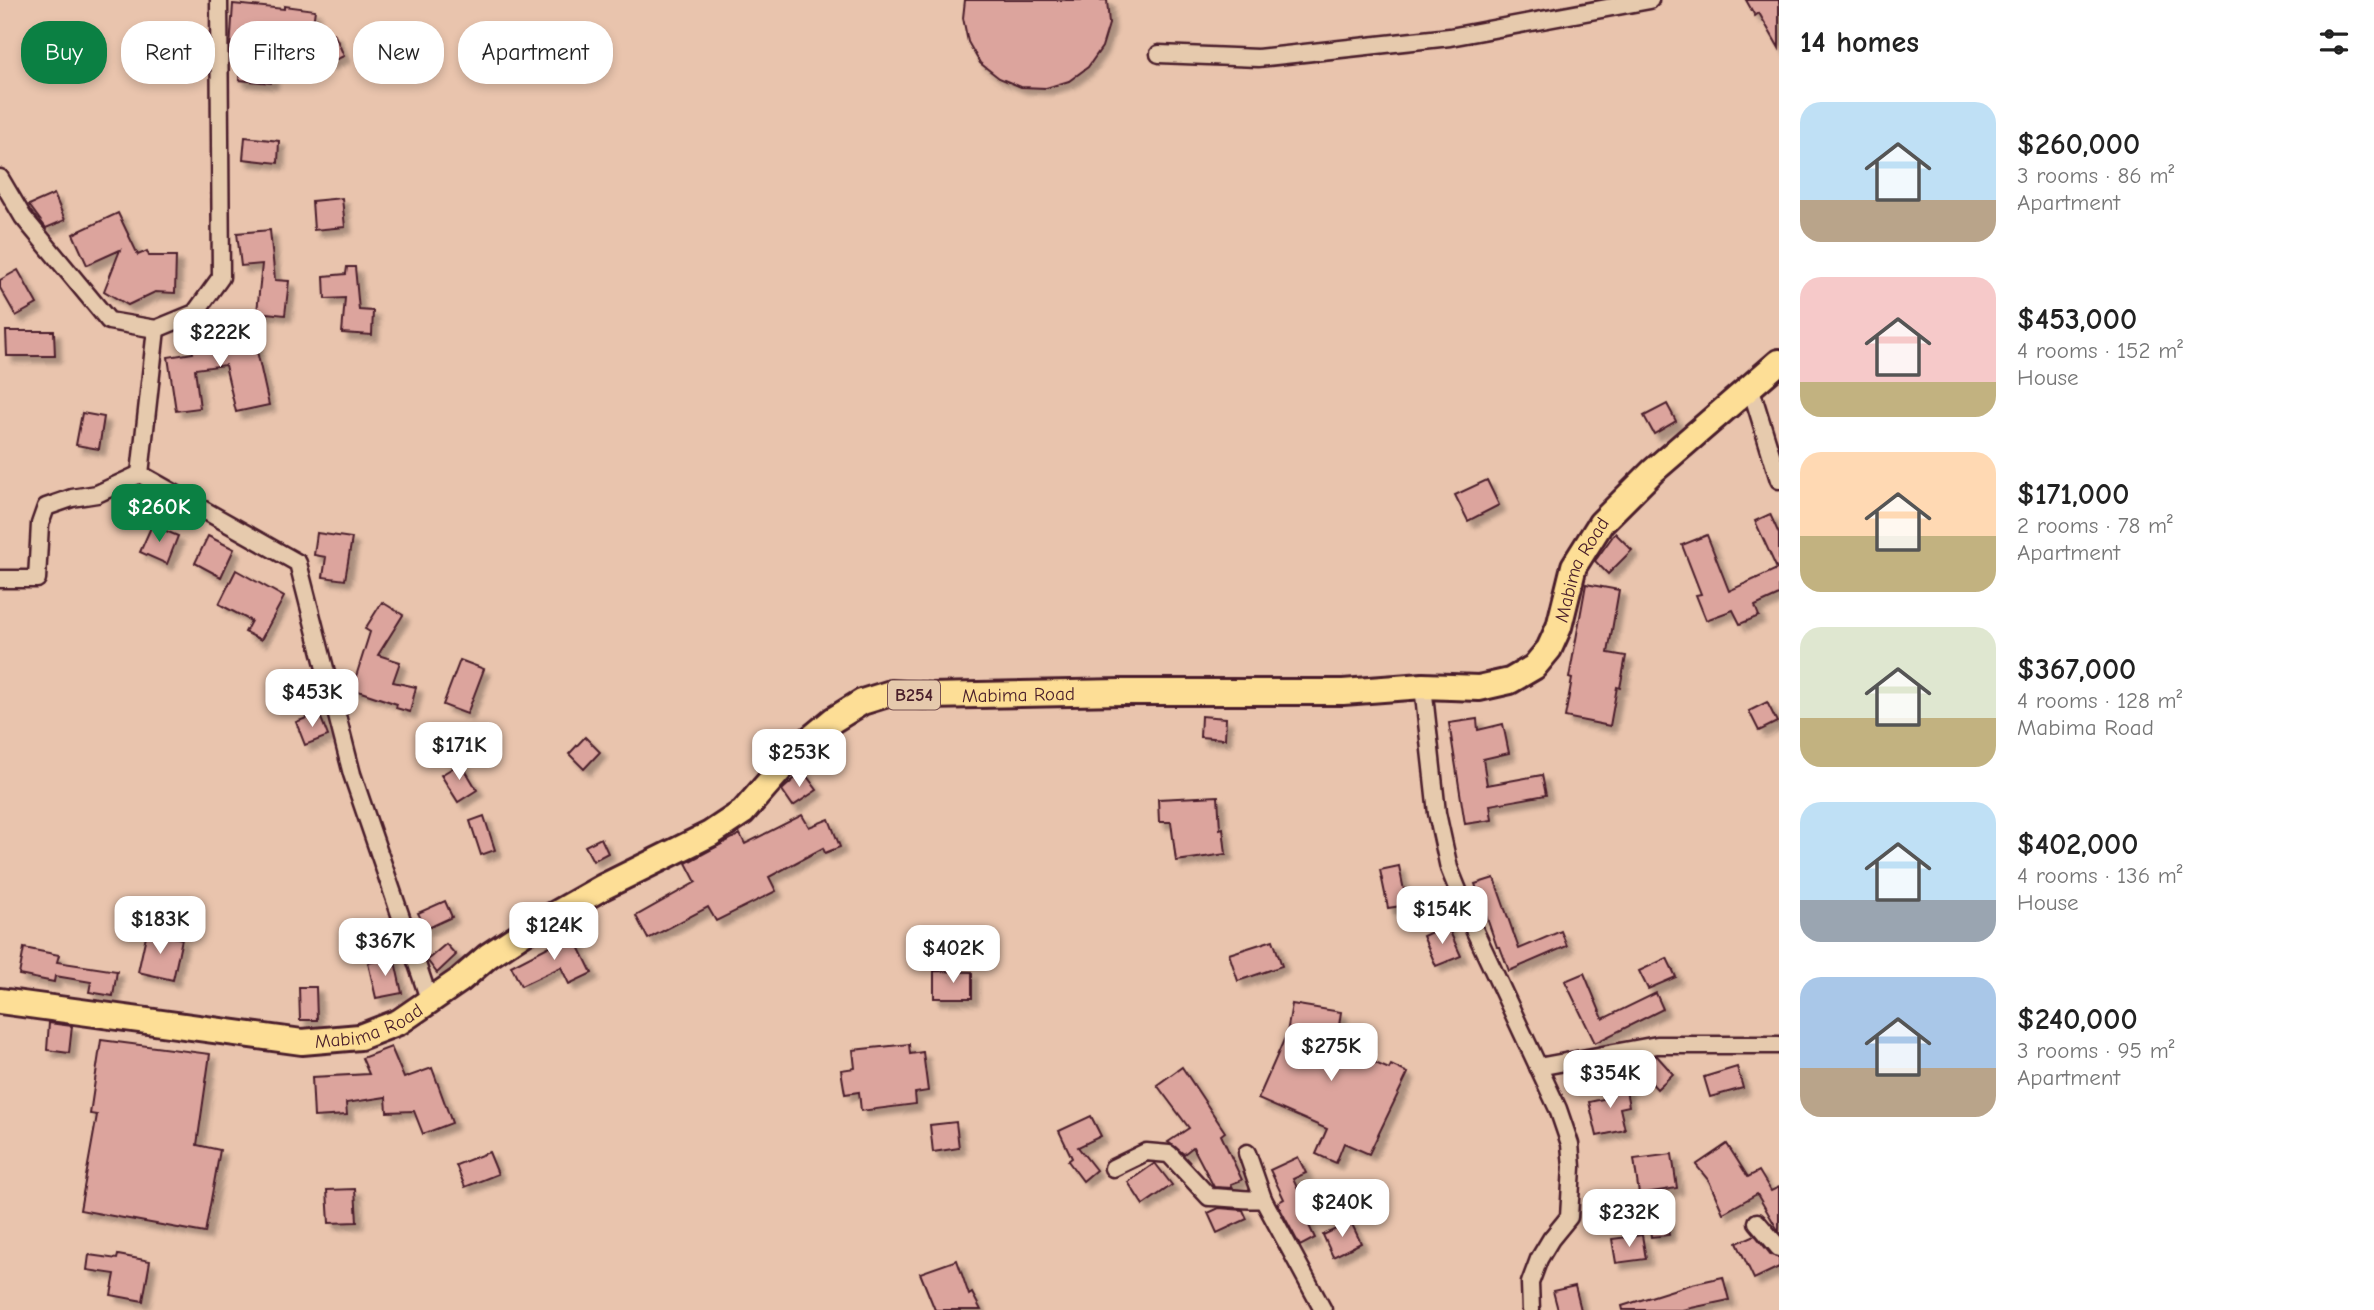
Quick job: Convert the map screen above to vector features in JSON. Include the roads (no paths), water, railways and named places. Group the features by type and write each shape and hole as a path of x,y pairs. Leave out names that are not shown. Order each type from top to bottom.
{"main road":[{"name":"Mabima Road","path":"0,1001 302,1042 360,1037 399,1022 430,1002 488,956 530,929 603,887 710,834 743,812 798,749 834,720 862,702 891,693 930,696 1121,692 1343,692 1423,686 1479,688 1510,681 1534,667 1549,649 1559,627 1574,566 1601,523 1653,471 1751,389 1779,362"}],"street":[{"path":"0,178 23,217 109,321 156,328 195,313 221,277 219,0"},
{"path":"1159,54 1258,58 1450,37 1650,0"},
{"path":"140,474 156,328"},
{"path":"1751,389 1779,480"},
{"path":"0,579 37,579 40,524 46,507 72,498 97,494 140,474"},
{"path":"140,474 298,563 352,774 430,1002"},
{"path":"1423,686 1437,813 1449,868 1472,925 1558,1109 1570,1144 1572,1196 1569,1217 1539,1259 1530,1283 1531,1310"},
{"path":"1538,1067 1657,1045 1779,1045"},
{"path":"1113,1168 1146,1152 1169,1154 1209,1197 1263,1199"},
{"path":"1247,1153 1263,1199 1323,1310"},
{"path":"1757,1222 1779,1248"}]}
